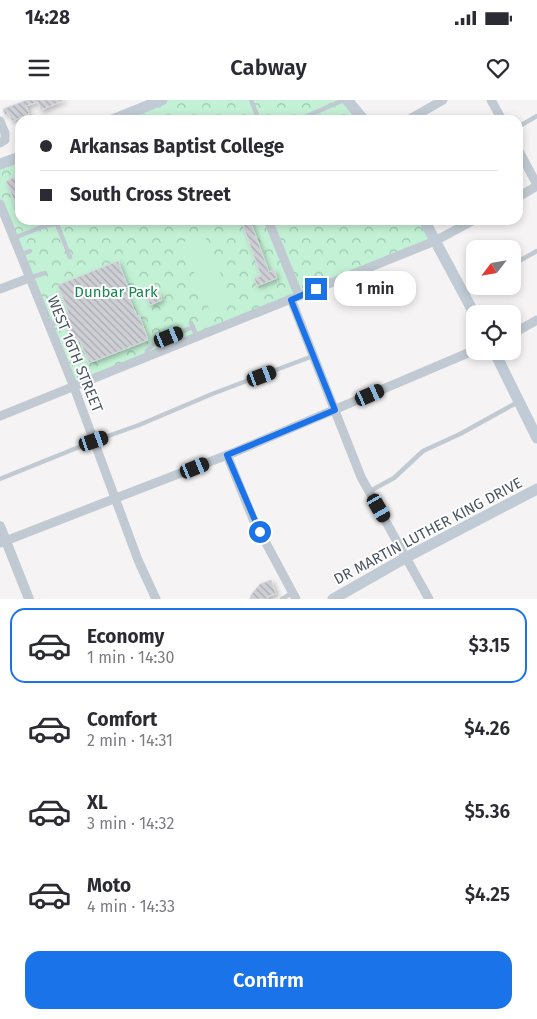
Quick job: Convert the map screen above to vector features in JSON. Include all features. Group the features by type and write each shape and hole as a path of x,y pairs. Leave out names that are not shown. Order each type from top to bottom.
{"main road":[{"path":"346,100 360,115"},
{"path":"124,115 158,101"},
{"path":"0,164 15,159"},
{"path":"427,225 470,305"},
{"path":"498,360 537,438"},
{"name":"DR MARTIN LUTHER KING DRIVE","path":"333,599 407,557 537,488"}],"street":[{"path":"417,115 443,100"},
{"path":"491,100 499,115"},
{"path":"0,121 5,133 5,140 0,143"},
{"path":"523,158 537,185 523,194"},
{"name":"WEST 16TH STREET","path":"0,204 74,387 114,500 156,599"},
{"path":"270,225 313,356 361,477 429,599"},
{"path":"0,416 435,241 465,225"},
{"path":"0,289 29,278"},
{"path":"521,329 537,320"},
{"path":"3,542 227,455 466,354"},
{"path":"227,455 253,519 294,596"},
{"path":"0,526 3,542 29,599"}],"lane":[{"path":"251,100 257,115"},
{"path":"310,115 346,100"},
{"path":"523,124 537,116"},
{"path":"14,238 47,225"},
{"path":"56,225 70,257"},
{"path":"20,255 30,251"},
{"path":"521,260 537,252"},
{"path":"29,278 45,273"},
{"path":"49,328 57,321 58,317"},
{"path":"146,358 147,351 153,344 192,325 197,337"},
{"path":"0,479 139,425 212,394 313,356"},
{"path":"370,492 394,478 423,451 460,434 518,402"},
{"path":"282,599 294,596"}],"green space":[{"path":"161,100 346,100 359,115 124,115"},
{"name":"Dunbar Park","path":"15,158 15,225 427,225 435,241 74,387 0,204 0,164"},
{"path":"204,234 232,302 210,311 182,243"}],"building":[{"path":"27,100 65,100 41,110 38,102 26,106 29,114 15,115 15,120 12,121 8,113 5,115 3,109"},
{"path":"15,177 15,203 6,181"},
{"path":"243,225 252,225 269,272 274,270 277,278 257,286 254,278 261,276"},
{"path":"118,261 128,287 125,288 137,316 139,315 148,340 89,363 80,341 75,343 63,314 68,312 58,285"},
{"path":"159,292 162,300 150,305 147,297"},
{"path":"271,580 276,594 269,596 267,599 250,599 260,584"}],"route":[{"path":"260,532 227,455 335,410 291,300 316,289"}]}
